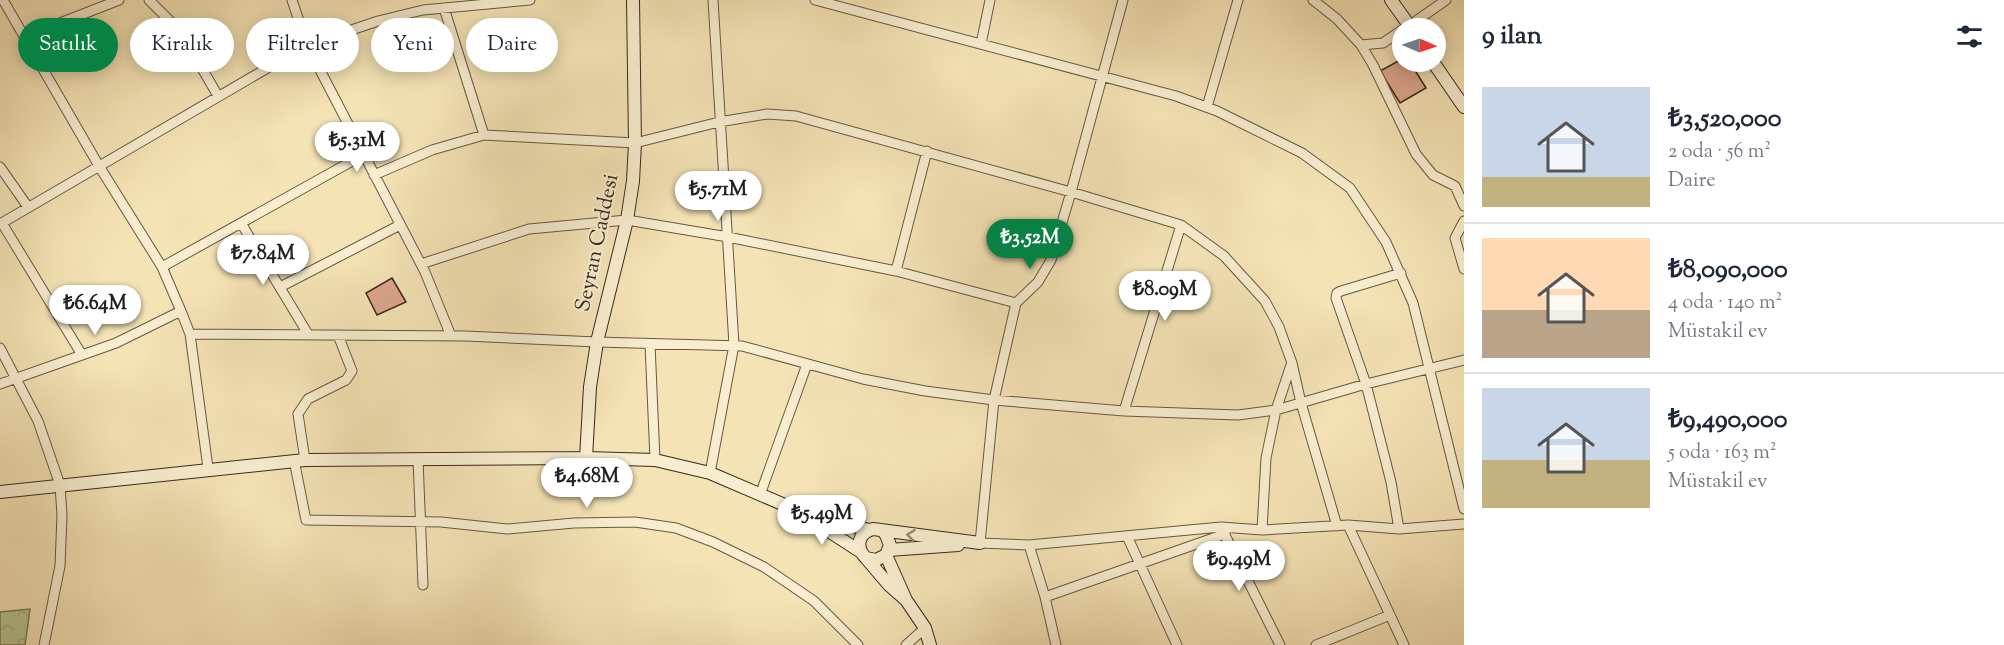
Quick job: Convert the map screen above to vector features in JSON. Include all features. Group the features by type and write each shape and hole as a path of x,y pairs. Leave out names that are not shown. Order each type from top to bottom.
{"street":[{"path":"3,0 18,26"},
{"path":"73,18 119,0"},
{"path":"149,0 181,32 218,96"},
{"path":"292,0 298,18"},
{"path":"359,27 422,5 444,8 530,0"},
{"name":"Seyran Caddesi","path":"586,458 590,387 597,342 627,220 633,181 635,143 633,0"},
{"path":"710,473 734,345 713,0"},
{"path":"815,0 1176,96 1255,128 1302,153 1350,188 1386,242 1413,303 1464,509"},
{"path":"981,44 990,0"},
{"path":"980,543 994,400 1016,303 1038,282 1051,260 1123,0"},
{"path":"1207,107 1238,0"},
{"path":"1313,0 1337,19 1360,45 1373,65 1416,154 1433,175 1455,186 1464,206"},
{"path":"1391,0 1401,18"},
{"path":"1421,18 1446,0"},
{"path":"444,8 484,135"},
{"path":"1360,45 1383,43 1392,37"},
{"path":"44,72 162,267 181,311 190,334 208,468"},
{"path":"82,355 1,223 260,72"},
{"path":"321,72 421,264 451,336"},
{"path":"1440,72 1464,107"},
{"path":"374,175 432,150 484,135 635,143 767,114 796,116 1181,225 1224,256 1265,302 1279,327 1292,363 1336,526"},
{"path":"896,271 927,152"},
{"path":"162,267 363,155"},
{"path":"0,167 28,207"},
{"path":"421,264 529,229 627,220 728,237 896,271 1016,303"},
{"path":"1464,221 1455,238 1464,269"},
{"path":"241,223 308,334"},
{"path":"280,288 400,225"},
{"path":"1124,411 1181,225"},
{"path":"1400,529 1391,482 1366,384 1336,301 1336,295 1341,291 1401,273"},
{"path":"0,384 116,343 181,311"},
{"path":"190,334 451,336 734,345 863,379 925,391 994,400 1124,411 1238,415 1276,410 1366,384 1464,360"},
{"path":"339,335 352,371 346,380 308,399 298,414 306,520 421,522 507,529 574,523 635,522 676,528 713,542 764,567 814,601 858,645"},
{"path":"651,344 655,460"},
{"path":"0,348 17,377 38,422 60,485 62,515 60,567 44,645"},
{"path":"1262,530 1266,458 1276,410 1292,363"},
{"path":"760,495 807,364"},
{"path":"0,492 208,468 300,460 586,458 655,460 710,473 801,512 869,530 980,543 1029,545 1127,536 1223,531 1348,525 1400,529 1464,524"},
{"path":"418,459 423,585"},
{"path":"801,512 863,555 876,560 887,553 980,543"},
{"path":"1348,525 1404,645"},
{"path":"869,530 860,539 863,555 889,585 906,600"},
{"path":"883,531 889,540 887,553 906,600 925,628 930,645"},
{"path":"1045,597 1223,531"},
{"path":"1223,531 1280,645"},
{"path":"1127,536 1177,645"},
{"path":"1029,545 1045,597 1056,645"},
{"path":"1316,645 1390,615"},
{"path":"906,645 925,628"}],"green space":[{"path":"30,609 25,645 0,645 0,612"}],"building":[{"path":"1392,64 1392,72 1416,72 1426,88 1400,103 1380,71"},
{"path":"392,278 406,302 377,315 366,293"}]}
